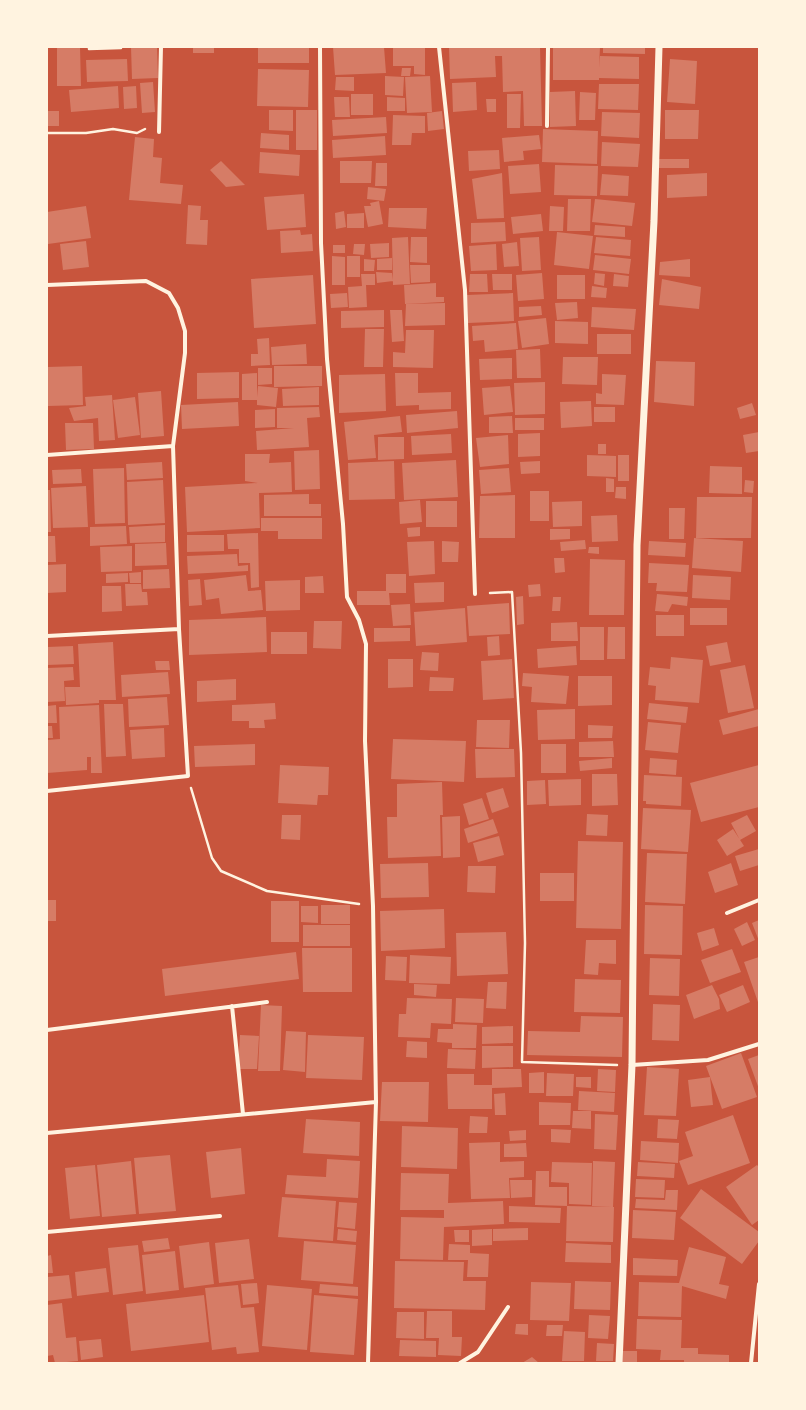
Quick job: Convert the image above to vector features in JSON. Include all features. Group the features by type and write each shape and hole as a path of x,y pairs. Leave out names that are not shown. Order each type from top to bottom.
{"street":[{"path":"159,132 161,47"},
{"path":"320,47 322,243 328,359 343,524 347,597 359,620 366,644 365,741 373,906 376,1102 368,1363"},
{"path":"439,47 465,290 475,594"},
{"path":"548,47 548,126"},
{"path":"619,1363 632,1065 637,545 654,221 659,47"},
{"path":"47,285 146,281 169,293 178,308 185,331 185,353 173,446 179,629 188,776 47,791"},
{"path":"47,456 173,446"},
{"path":"47,636 179,629"},
{"path":"727,913 759,900"},
{"path":"47,1030 267,1002"},
{"path":"232,1006 244,1114"},
{"path":"632,1065 708,1060 759,1044"},
{"path":"47,1133 376,1102"},
{"path":"47,1232 220,1216"},
{"path":"751,1363 759,1284"},
{"path":"460,1363 478,1352 508,1307"}],"path":[{"path":"89,47 89,49 121,48"},
{"path":"47,133 86,133 113,129 137,133 147,128 159,132"},
{"path":"475,594 512,592 522,760 525,943 522,1062 632,1065"},
{"path":"188,776 212,858 221,871 268,891 373,906"}],"building":[{"path":"57,47 80,47 81,86 57,86"},
{"path":"131,47 157,47 158,78 132,79"},
{"path":"193,47 214,47 214,53 193,53"},
{"path":"258,47 309,47 309,63 258,63"},
{"path":"333,47 384,47 386,73 335,75"},
{"path":"393,47 425,47 425,75 414,74 414,66 393,66"},
{"path":"449,47 540,47 542,126 524,126 523,91 503,92 502,56 495,56 496,77 450,79"},
{"path":"553,47 600,47 599,68 600,56 639,57 639,79 599,78 599,80 553,80"},
{"path":"603,47 645,47 645,54 603,53"},
{"path":"127,59 128,81 87,82 86,60"},
{"path":"670,59 697,61 695,104 667,102"},
{"path":"402,68 411,68 410,76 401,76"},
{"path":"258,69 309,70 308,107 257,106"},
{"path":"385,76 404,77 403,96 385,95"},
{"path":"430,76 432,112 407,113 405,77"},
{"path":"336,77 354,77 354,91 335,90"},
{"path":"153,82 155,112 142,113 140,83"},
{"path":"476,82 477,110 453,112 452,83"},
{"path":"599,84 639,84 638,110 598,109"},
{"path":"118,86 119,108 71,112 69,90"},
{"path":"136,86 137,108 124,109 123,87"},
{"path":"575,91 576,126 550,127 550,92"},
{"path":"580,92 596,93 595,120 579,120"},
{"path":"351,94 373,94 373,115 351,115"},
{"path":"507,94 521,94 520,128 507,128"},
{"path":"334,97 349,97 350,117 335,117"},
{"path":"387,97 405,98 405,111 387,111"},
{"path":"486,99 496,99 496,112 487,112"},
{"path":"269,110 293,110 293,131 269,130"},
{"path":"296,110 317,110 317,150 296,150"},
{"path":"665,110 699,110 698,139 665,139"},
{"path":"47,111 59,111 59,126 47,126"},
{"path":"442,111 444,129 428,131 427,113"},
{"path":"602,112 640,113 639,138 601,136"},
{"path":"393,115 425,116 425,133 412,133 411,145 392,145"},
{"path":"386,117 387,133 333,136 332,120"},
{"path":"543,129 598,131 597,164 542,162"},
{"path":"261,133 289,135 289,150 260,148"},
{"path":"539,135 541,149 523,151 524,160 504,162 502,138"},
{"path":"385,136 386,155 333,158 332,140"},
{"path":"135,137 154,139 153,157 162,158 160,183 183,185 181,204 129,200"},
{"path":"602,142 640,144 638,167 601,166"},
{"path":"499,150 500,169 469,171 468,151"},
{"path":"260,152 300,155 299,176 259,173"},
{"path":"659,159 689,159 689,168 659,168"},
{"path":"221,161 245,185 226,187 210,170"},
{"path":"340,161 372,161 371,183 340,183"},
{"path":"376,163 387,163 387,186 375,186"},
{"path":"539,164 541,192 510,194 508,166"},
{"path":"555,165 598,166 597,196 554,195"},
{"path":"502,173 504,218 477,219 472,179"},
{"path":"707,173 707,196 667,198 667,175"},
{"path":"602,174 629,176 628,196 600,195"},
{"path":"368,187 386,189 384,201 367,199"},
{"path":"304,194 306,227 267,230 264,197"},
{"path":"568,199 591,199 590,231 567,231"},
{"path":"595,199 635,203 632,226 592,222"},
{"path":"379,201 383,224 368,227 364,206 371,206 370,203"},
{"path":"188,205 201,206 200,220 208,220 207,245 186,244"},
{"path":"86,206 91,238 48,244 47,212"},
{"path":"550,206 564,207 563,231 549,231"},
{"path":"389,208 427,208 426,229 388,227"},
{"path":"344,211 346,227 336,229 335,213"},
{"path":"364,213 364,228 347,228 347,214"},
{"path":"541,214 543,231 513,234 511,217"},
{"path":"505,222 506,241 471,243 471,223"},
{"path":"595,225 625,227 625,237 594,235"},
{"path":"300,230 301,235 312,234 313,251 281,253 280,231"},
{"path":"557,232 593,236 589,269 554,265"},
{"path":"408,237 410,284 393,285 392,238"},
{"path":"411,237 427,237 427,263 410,262"},
{"path":"539,237 541,270 522,271 520,238"},
{"path":"596,237 631,240 630,256 594,253"},
{"path":"86,241 89,267 63,270 60,244"},
{"path":"517,242 519,266 504,267 502,244"},
{"path":"389,243 389,257 371,258 370,244"},
{"path":"354,244 365,244 364,255 353,254"},
{"path":"496,244 497,270 471,271 469,246"},
{"path":"333,245 345,245 345,253 333,253"},
{"path":"595,255 631,259 629,274 593,270"},
{"path":"332,256 345,257 345,285 332,285"},
{"path":"347,256 360,256 360,277 347,277"},
{"path":"392,258 392,270 377,270 377,259"},
{"path":"364,259 375,260 374,271 364,271"},
{"path":"690,259 690,277 659,275 660,262"},
{"path":"410,265 430,265 430,282 411,283"},
{"path":"376,272 392,273 393,281 377,283"},
{"path":"542,273 544,299 518,301 516,275"},
{"path":"595,273 605,274 604,286 594,284"},
{"path":"361,274 375,274 375,285 366,285 367,307 349,308 348,287 362,286"},
{"path":"470,274 487,274 488,292 469,292"},
{"path":"492,274 512,274 512,290 493,290"},
{"path":"614,274 629,276 628,287 613,286"},
{"path":"313,275 316,324 254,328 251,279"},
{"path":"557,275 585,275 585,299 557,299"},
{"path":"662,279 701,287 699,309 659,305"},
{"path":"436,283 436,297 444,297 444,302 405,304 404,285"},
{"path":"592,286 607,288 606,298 591,297"},
{"path":"347,293 348,307 331,308 330,294"},
{"path":"513,293 514,321 468,323 467,295"},
{"path":"577,302 578,318 557,320 555,303"},
{"path":"445,303 445,325 405,326 406,304"},
{"path":"541,306 542,315 519,317 519,307"},
{"path":"592,307 636,309 634,330 591,327"},
{"path":"384,310 384,327 341,328 341,311"},
{"path":"390,310 402,310 404,341 392,342"},
{"path":"546,318 549,344 522,348 518,321"},
{"path":"555,321 588,322 588,344 555,343"},
{"path":"516,323 518,349 485,352 484,340 473,341 472,326"},
{"path":"365,329 384,329 383,367 364,367"},
{"path":"406,330 434,330 433,368 393,367 393,352 405,353"},
{"path":"597,334 631,334 631,354 597,354"},
{"path":"269,338 270,365 251,366 251,354 258,354 257,339"},
{"path":"306,344 307,364 272,365 271,347"},
{"path":"540,349 541,378 517,378 516,350"},
{"path":"563,357 598,357 597,385 562,384"},
{"path":"512,358 512,379 480,380 479,359"},
{"path":"656,361 695,362 694,406 654,402"},
{"path":"82,366 83,405 48,406 47,367"},
{"path":"274,366 322,366 322,386 274,387"},
{"path":"258,368 272,368 272,384 258,385"},
{"path":"239,372 239,398 197,399 197,373"},
{"path":"257,373 257,397 258,386 278,388 276,407 257,405 257,400 242,400 242,374"},
{"path":"395,373 418,373 418,393 451,392 451,409 419,410 419,405 396,406"},
{"path":"385,374 386,411 339,413 339,375"},
{"path":"602,374 626,375 624,405 596,404 596,393 602,394"},
{"path":"545,382 545,414 515,415 514,383"},
{"path":"510,386 513,412 484,415 482,388"},
{"path":"319,387 319,405 283,406 282,389"},
{"path":"161,391 164,436 141,438 138,393"},
{"path":"112,395 115,440 99,441 98,418 74,421 69,408 86,406 85,397"},
{"path":"135,397 140,435 118,438 113,400"},
{"path":"591,401 592,426 561,428 560,402"},
{"path":"238,402 239,426 182,429 181,405"},
{"path":"752,403 756,415 740,419 737,408"},
{"path":"319,407 320,417 307,418 309,447 257,450 256,431 294,428 277,428 277,408"},
{"path":"594,407 615,407 615,422 594,422"},
{"path":"275,409 275,427 255,428 255,410"},
{"path":"457,411 458,428 407,433 406,415"},
{"path":"400,416 402,432 374,435 376,458 348,460 344,422"},
{"path":"512,416 513,433 489,433 489,417"},
{"path":"515,418 544,418 544,430 515,430"},
{"path":"65,423 93,423 94,449 66,450"},
{"path":"759,432 759,451 746,453 743,435"},
{"path":"540,433 540,456 518,457 518,434"},
{"path":"451,434 452,453 412,455 411,436"},
{"path":"508,435 509,464 480,467 476,438"},
{"path":"378,437 404,437 404,459 378,460"},
{"path":"598,444 606,444 606,454 598,454"},
{"path":"319,450 320,489 295,490 294,451"},
{"path":"245,454 270,454 269,463 291,462 292,492 259,493 260,528 187,532 185,487 258,483 245,481"},
{"path":"587,455 616,456 616,477 587,476"},
{"path":"618,455 629,455 629,481 618,481"},
{"path":"456,460 458,497 404,500 402,463"},
{"path":"394,461 395,499 349,500 348,463"},
{"path":"540,461 540,473 521,474 520,462"},
{"path":"162,462 163,478 127,480 126,464"},
{"path":"710,466 742,467 742,494 709,493"},
{"path":"124,468 125,523 95,524 93,469"},
{"path":"509,468 511,492 481,494 479,470"},
{"path":"81,469 82,483 53,484 52,470"},
{"path":"606,478 614,479 614,492 606,492"},
{"path":"163,480 165,523 128,525 127,482"},
{"path":"745,480 754,481 753,493 744,492"},
{"path":"86,486 88,527 53,528 51,488"},
{"path":"616,487 626,487 626,499 615,498"},
{"path":"47,490 50,490 51,532 47,532"},
{"path":"530,491 549,491 549,521 530,521"},
{"path":"309,494 309,504 321,504 321,516 264,516 264,495"},
{"path":"515,495 515,538 479,538 480,496"},
{"path":"697,497 752,497 751,538 696,538"},
{"path":"420,500 422,522 400,524 399,502"},
{"path":"426,501 457,501 457,527 426,527"},
{"path":"582,501 582,526 553,527 552,502"},
{"path":"669,508 685,508 684,539 669,539"},
{"path":"617,515 618,541 592,542 591,516"},
{"path":"261,518 322,518 322,539 278,539 278,531 261,531"},
{"path":"165,525 165,542 130,543 129,527"},
{"path":"126,526 127,544 90,546 90,527"},
{"path":"420,527 420,536 408,537 407,528"},
{"path":"550,529 570,529 570,539 550,540"},
{"path":"258,533 259,587 251,588 250,563 239,563 239,549 228,549 227,534"},
{"path":"187,535 224,535 224,551 187,552"},
{"path":"47,536 55,536 56,562 47,562"},
{"path":"694,538 743,541 741,572 692,568"},
{"path":"585,540 586,549 561,551 560,542"},
{"path":"434,541 435,574 409,576 407,542"},
{"path":"442,541 459,542 458,562 442,562"},
{"path":"649,541 686,543 685,557 648,555"},
{"path":"166,543 167,565 135,566 135,544"},
{"path":"132,546 132,571 101,572 100,547"},
{"path":"589,547 599,547 599,554 588,553"},
{"path":"237,554 238,566 248,565 248,571 188,574 187,556"},
{"path":"554,558 564,558 565,572 555,573"},
{"path":"590,559 625,560 624,615 589,615"},
{"path":"649,563 689,565 687,592 656,591 657,583 648,583"},
{"path":"66,564 66,592 47,593 47,565"},
{"path":"169,569 170,588 143,589 143,570"},
{"path":"141,572 141,583 130,583 129,573"},
{"path":"128,573 128,582 106,583 106,574"},
{"path":"386,574 406,574 406,593 389,593 390,605 357,605 357,591 386,591"},
{"path":"246,575 248,591 261,590 263,610 221,614 219,598 206,600 204,580"},
{"path":"693,575 731,577 730,600 692,598"},
{"path":"323,576 324,593 305,593 305,577"},
{"path":"200,579 202,605 189,606 188,580"},
{"path":"300,580 300,610 266,611 265,581"},
{"path":"444,582 444,602 415,603 414,583"},
{"path":"125,584 141,584 142,592 147,592 148,605 126,606"},
{"path":"540,584 541,596 529,597 528,585"},
{"path":"102,586 121,586 122,611 102,612"},
{"path":"657,594 688,597 687,606 672,604 668,612 655,611"},
{"path":"523,596 524,624 517,625 516,597"},
{"path":"553,597 561,597 560,611 552,611"},
{"path":"509,603 510,634 469,636 467,606"},
{"path":"410,604 411,625 393,626 391,605"},
{"path":"465,608 467,642 416,646 414,612"},
{"path":"690,608 727,608 727,625 690,625"},
{"path":"656,615 684,615 684,636 656,636"},
{"path":"266,617 267,652 189,655 189,620"},
{"path":"314,621 342,621 341,649 313,648"},
{"path":"577,622 578,641 551,641 551,623"},
{"path":"580,627 604,627 604,660 580,660"},
{"path":"608,627 625,627 625,659 607,659"},
{"path":"374,628 410,628 410,641 374,642"},
{"path":"271,632 307,632 307,654 271,654"},
{"path":"499,636 500,655 488,656 487,637"},
{"path":"113,642 116,700 99,700 99,703 66,705 65,687 80,687 78,644"},
{"path":"727,642 731,662 710,666 706,646"},
{"path":"73,646 74,664 47,665 47,647"},
{"path":"576,646 577,665 538,668 537,649"},
{"path":"422,652 439,653 438,671 420,670"},
{"path":"671,657 703,660 699,703 655,700 656,686 648,685 650,667 670,669"},
{"path":"388,659 413,659 413,687 388,688"},
{"path":"512,659 514,698 483,700 481,661"},
{"path":"155,661 169,661 170,670 156,670"},
{"path":"745,665 754,708 728,713 720,670"},
{"path":"73,667 74,680 64,681 65,701 47,702 47,668"},
{"path":"168,672 170,694 122,697 121,675"},
{"path":"523,673 569,676 566,704 531,702 532,687 522,686"},
{"path":"578,676 612,676 612,705 578,706"},
{"path":"430,677 454,678 453,691 429,691"},
{"path":"236,679 236,700 197,702 197,681"},
{"path":"167,697 169,725 129,727 128,699"},
{"path":"275,703 276,719 264,720 265,728 249,728 249,721 232,721 232,705"},
{"path":"649,703 688,707 686,723 647,719"},
{"path":"104,704 123,704 126,756 106,757"},
{"path":"56,705 57,723 47,723 47,706"},
{"path":"99,705 102,773 91,773 91,757 87,757 87,770 47,773 47,740 60,739 59,707"},
{"path":"575,709 575,739 538,740 537,710"},
{"path":"759,709 759,726 723,735 719,720"},
{"path":"477,720 510,720 509,748 476,747"},
{"path":"648,722 681,725 678,753 645,750"},
{"path":"588,725 613,726 612,738 588,738"},
{"path":"47,726 52,726 53,738 47,738"},
{"path":"164,728 165,757 132,759 130,730"},
{"path":"393,739 466,741 464,782 391,779"},
{"path":"613,741 614,757 579,757 579,742"},
{"path":"255,744 255,765 195,767 194,746"},
{"path":"541,744 566,744 566,773 541,773"},
{"path":"475,749 514,749 515,777 476,778"},
{"path":"612,758 612,768 580,771 579,761"},
{"path":"650,758 677,760 676,775 649,773"},
{"path":"280,765 329,767 328,795 318,795 317,805 278,803"},
{"path":"759,765 759,807 701,822 690,783"},
{"path":"592,774 617,774 618,805 592,806"},
{"path":"644,775 682,777 681,806 646,804 646,801 643,801"},
{"path":"581,779 581,805 549,806 548,780"},
{"path":"545,780 546,804 527,805 527,781"},
{"path":"442,782 443,815 440,815 441,856 388,858 387,817 397,817 397,784"},
{"path":"503,788 509,807 492,813 486,793"},
{"path":"482,798 489,819 469,825 463,804"},
{"path":"643,808 691,810 688,852 641,849"},
{"path":"587,814 608,815 607,836 586,835"},
{"path":"282,815 301,815 300,840 281,839"},
{"path":"747,815 756,831 740,840 731,823"},
{"path":"460,816 460,857 443,858 442,817"},
{"path":"493,819 498,833 468,843 464,829"},
{"path":"733,829 744,846 727,856 717,840"},
{"path":"499,836 504,855 478,862 473,843"},
{"path":"578,841 623,842 621,929 576,928"},
{"path":"759,849 759,865 740,871 735,856"},
{"path":"647,853 687,854 685,904 645,902"},
{"path":"428,863 429,897 381,898 380,864"},
{"path":"731,863 738,885 715,893 708,872"},
{"path":"468,866 496,866 495,893 467,892"},
{"path":"540,873 574,873 574,901 540,901"},
{"path":"47,900 56,900 56,921 47,921"},
{"path":"271,901 299,901 299,942 271,942"},
{"path":"321,905 350,905 350,924 321,924"},
{"path":"645,905 683,906 682,955 644,954"},
{"path":"301,906 318,906 318,923 301,922"},
{"path":"444,909 445,948 381,951 380,911"},
{"path":"759,920 759,941 752,923"},
{"path":"747,922 755,940 742,946 734,929"},
{"path":"303,925 350,925 350,946 303,946"},
{"path":"714,928 719,945 702,951 697,933"},
{"path":"506,932 508,974 457,976 456,933"},
{"path":"586,940 616,940 616,964 599,963 598,975 584,974"},
{"path":"302,948 352,948 352,992 303,992"},
{"path":"732,949 741,972 710,983 701,960"},
{"path":"296,952 299,979 165,996 162,969"},
{"path":"410,955 451,957 450,984 409,983"},
{"path":"386,956 407,957 406,981 385,980"},
{"path":"759,957 759,1005 744,962"},
{"path":"650,958 680,959 679,996 649,995"},
{"path":"575,979 621,980 620,1013 574,1012"},
{"path":"488,982 507,982 506,1009 486,1008"},
{"path":"414,984 437,985 436,997 414,995"},
{"path":"712,985 719,999 720,1009 694,1019 686,995"},
{"path":"743,985 750,1002 727,1012 719,995"},
{"path":"407,998 452,999 451,1024 431,1023 430,1038 398,1037 399,1014 406,1014"},
{"path":"456,998 484,999 483,1023 455,1022"},
{"path":"653,1004 680,1005 679,1041 652,1040"},
{"path":"261,1005 282,1006 280,1071 258,1071"},
{"path":"581,1016 623,1017 622,1057 527,1055 528,1031 580,1032"},
{"path":"453,1024 477,1025 476,1048 452,1048 452,1043 437,1042 438,1029 453,1029"},
{"path":"513,1026 513,1043 482,1044 482,1027"},
{"path":"286,1031 306,1032 305,1072 283,1070"},
{"path":"240,1035 259,1036 257,1069 238,1069"},
{"path":"308,1035 364,1037 362,1080 306,1078"},
{"path":"407,1041 427,1042 427,1058 406,1057"},
{"path":"482,1046 513,1046 513,1067 482,1068"},
{"path":"448,1049 476,1050 475,1069 447,1068"},
{"path":"741,1053 757,1097 722,1109 706,1066"},
{"path":"759,1055 759,1089 748,1059"},
{"path":"647,1067 679,1069 676,1116 644,1115"},
{"path":"492,1069 521,1069 522,1087 492,1088"},
{"path":"598,1069 616,1070 615,1092 597,1091"},
{"path":"544,1072 544,1093 529,1093 529,1073"},
{"path":"547,1073 574,1074 573,1096 546,1096"},
{"path":"447,1074 474,1074 474,1085 492,1085 492,1109 448,1109"},
{"path":"576,1077 591,1077 591,1088 576,1087"},
{"path":"710,1077 713,1105 691,1107 688,1080"},
{"path":"382,1082 429,1082 428,1122 380,1121"},
{"path":"579,1091 615,1093 614,1112 578,1110"},
{"path":"505,1093 506,1115 495,1115 494,1094"},
{"path":"539,1102 571,1103 570,1125 539,1125"},
{"path":"573,1111 591,1111 591,1129 572,1128"},
{"path":"595,1114 618,1115 616,1150 594,1149"},
{"path":"733,1115 750,1163 688,1185 679,1161 693,1156 685,1132"},
{"path":"470,1116 488,1117 487,1133 469,1133"},
{"path":"306,1119 360,1122 359,1156 303,1153"},
{"path":"658,1119 679,1120 677,1139 657,1138"},
{"path":"402,1126 458,1128 457,1169 401,1167"},
{"path":"551,1129 571,1130 570,1143 551,1142"},
{"path":"526,1130 526,1140 510,1141 509,1131"},
{"path":"641,1141 679,1143 678,1163 640,1160"},
{"path":"500,1142 500,1162 524,1161 524,1177 509,1178 510,1198 471,1199 469,1143"},
{"path":"526,1143 527,1157 504,1157 504,1144"},
{"path":"241,1148 245,1194 211,1198 206,1152"},
{"path":"170,1155 176,1211 139,1214 134,1158"},
{"path":"327,1159 360,1161 358,1198 285,1194 287,1175 326,1177"},
{"path":"131,1161 136,1214 102,1217 97,1165"},
{"path":"593,1161 615,1162 613,1207 592,1206"},
{"path":"552,1162 592,1163 591,1205 569,1204 569,1183 551,1182"},
{"path":"638,1162 675,1164 674,1178 637,1176"},
{"path":"95,1165 100,1216 70,1219 65,1168"},
{"path":"757,1165 759,1167 759,1220 752,1225 726,1187"},
{"path":"536,1171 549,1171 549,1187 567,1187 567,1206 535,1205"},
{"path":"401,1173 449,1174 448,1203 503,1201 504,1224 444,1227 443,1260 400,1259 401,1217 444,1218 444,1210 400,1210"},
{"path":"636,1179 665,1180 664,1198 635,1197"},
{"path":"510,1180 532,1180 532,1197 511,1198"},
{"path":"701,1189 759,1232 759,1241 742,1264 680,1218"},
{"path":"666,1190 678,1190 677,1210 635,1208 636,1199 665,1200"},
{"path":"282,1197 336,1201 333,1241 278,1237"},
{"path":"339,1202 357,1203 355,1229 337,1227"},
{"path":"509,1206 561,1208 560,1223 509,1222"},
{"path":"567,1206 614,1207 613,1242 566,1241"},
{"path":"633,1210 676,1212 674,1240 632,1238"},
{"path":"528,1228 528,1240 493,1241 493,1229"},
{"path":"338,1229 357,1231 356,1242 337,1240"},
{"path":"492,1229 492,1245 472,1246 472,1230"},
{"path":"454,1230 469,1230 469,1242 455,1242"},
{"path":"168,1238 170,1249 144,1252 142,1241"},
{"path":"249,1239 254,1279 219,1283 215,1243"},
{"path":"304,1241 356,1245 353,1284 301,1280"},
{"path":"209,1242 214,1284 184,1288 179,1246"},
{"path":"566,1243 611,1245 611,1263 565,1262"},
{"path":"449,1244 470,1245 470,1253 489,1254 488,1277 467,1277 468,1260 448,1260"},
{"path":"138,1245 143,1291 113,1295 108,1248"},
{"path":"689,1247 726,1257 719,1284 729,1286 726,1299 682,1286 681,1317 638,1316 639,1282 679,1283"},
{"path":"175,1251 179,1290 146,1294 142,1255"},
{"path":"51,1255 53,1273 47,1273 47,1256"},
{"path":"633,1258 678,1260 677,1276 633,1275"},
{"path":"395,1261 464,1262 463,1281 486,1281 485,1310 394,1308"},
{"path":"106,1268 109,1292 77,1296 75,1272"},
{"path":"69,1275 72,1298 47,1301 47,1277"},
{"path":"575,1281 611,1282 610,1310 574,1309"},
{"path":"531,1282 571,1283 569,1321 530,1320"},
{"path":"257,1283 259,1303 243,1305 241,1284"},
{"path":"320,1284 358,1287 358,1296 319,1293"},
{"path":"238,1285 241,1308 254,1307 259,1352 237,1354 236,1347 212,1350 205,1288"},
{"path":"267,1285 312,1289 307,1350 262,1346"},
{"path":"204,1295 209,1342 131,1351 126,1304"},
{"path":"314,1295 358,1299 354,1355 310,1352"},
{"path":"62,1303 66,1338 76,1337 78,1361 55,1363 53,1355 47,1356 47,1305"},
{"path":"427,1311 452,1311 452,1337 462,1337 461,1356 438,1355 439,1338 426,1338"},
{"path":"397,1312 424,1312 424,1339 396,1338"},
{"path":"589,1315 610,1316 608,1339 588,1338"},
{"path":"637,1319 682,1320 681,1348 698,1348 698,1354 729,1355 729,1363 684,1363 684,1360 660,1360 661,1350 636,1349"},
{"path":"516,1324 528,1324 528,1335 515,1334"},
{"path":"547,1325 563,1325 562,1336 546,1336"},
{"path":"564,1331 585,1332 584,1361 562,1361"},
{"path":"101,1339 103,1357 81,1360 79,1341"},
{"path":"400,1340 436,1341 436,1357 399,1356"},
{"path":"597,1343 614,1344 613,1361 596,1361"},
{"path":"623,1351 637,1351 637,1363 622,1363"},
{"path":"532,1357 539,1363 522,1363"}]}
